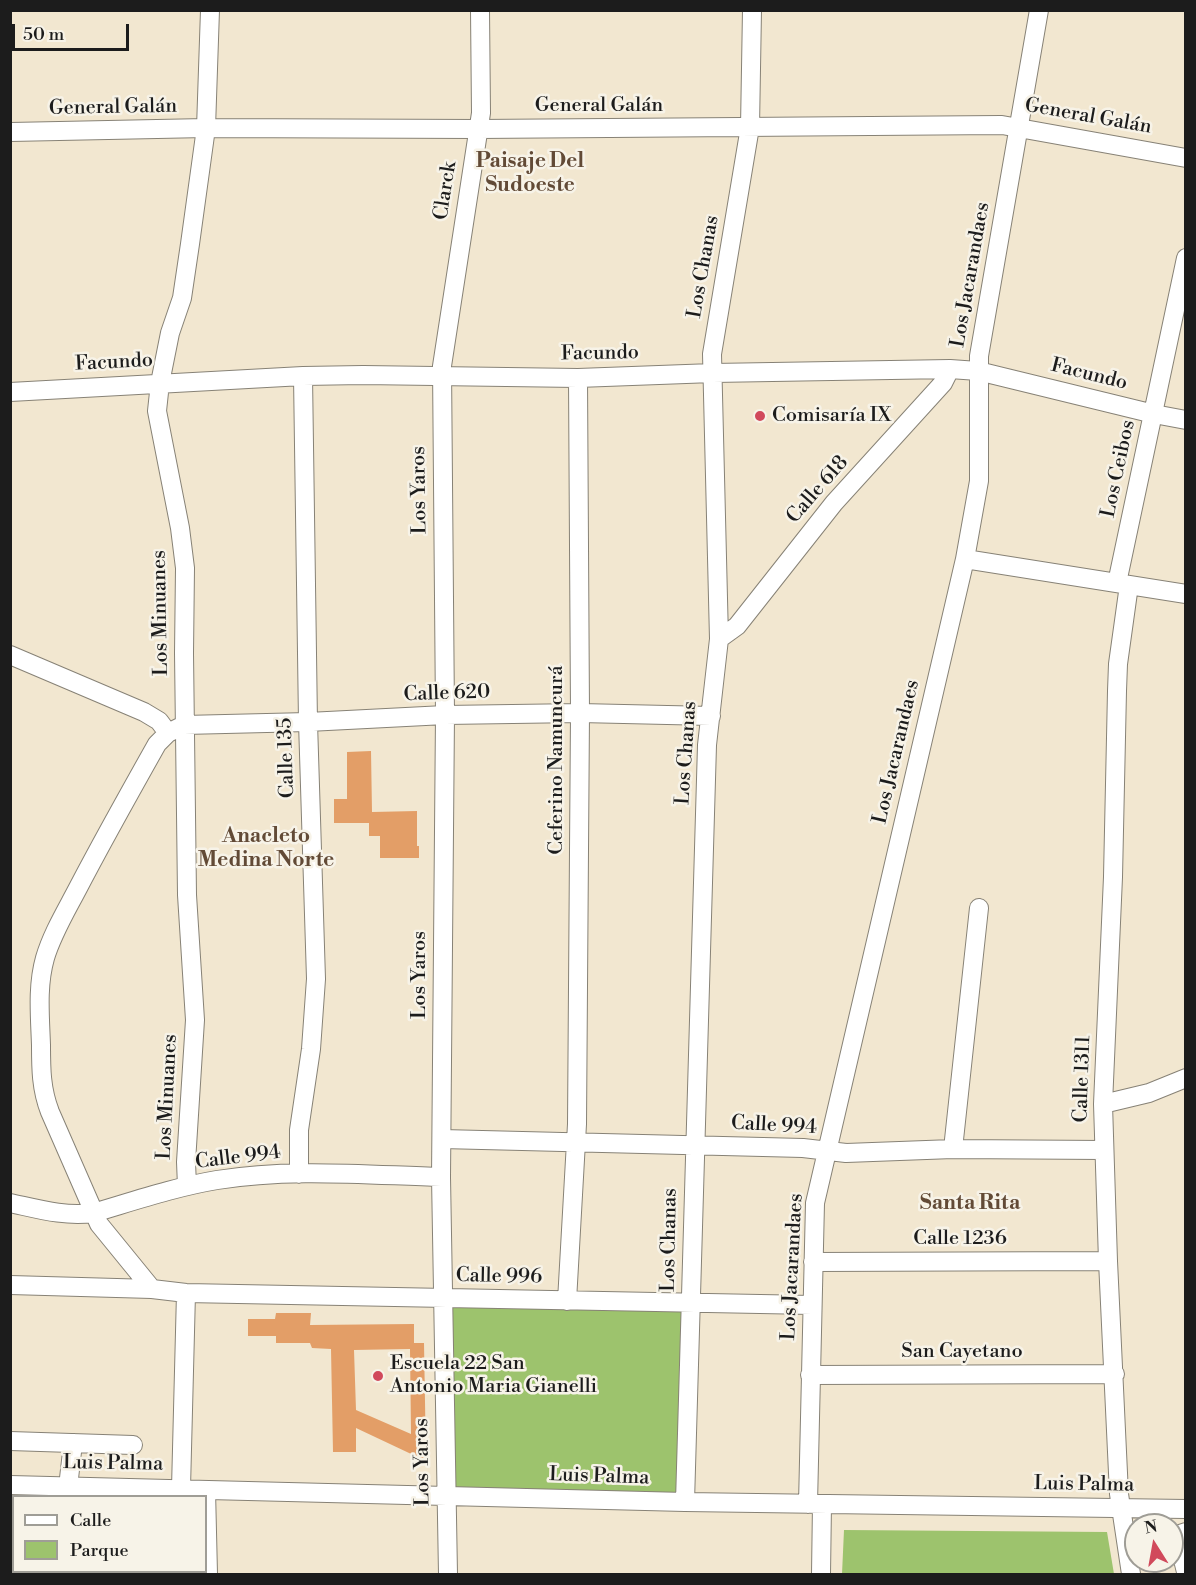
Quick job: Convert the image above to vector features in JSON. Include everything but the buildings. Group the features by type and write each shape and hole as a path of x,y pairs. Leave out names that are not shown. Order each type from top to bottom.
{"street":[{"name":"Los Minuanes","path":"187,1186 186,1162 195,1020 176,729 184,551 157,411 170,333 182,298 206,128 210,10"},
{"name":"Clarck","path":"442,376 481,112 480,10"},
{"name":"Los Chanas","path":"685,1502 707,745 719,639 714,341 750,128 752,10"},
{"name":"Los Jacarandaes","path":"821,1575 815,1504 810,1375 815,1203 965,559 979,481 978,371 1039,10"},
{"name":"General Galán","path":"10,132 206,128 750,128 987,124 1185,158"},
{"name":"Los Ceibos","path":"1123,584 1185,258"},
{"name":"Facundo","path":"10,392 303,376 578,378 950,369 978,371 1185,420"},
{"name":"Calle 618","path":"719,639 737,626 834,503 943,383 950,369"},
{"name":"Calle 135","path":"299,1174 299,1130 311,1049 316,979 308,722 303,376"},
{"name":"Los Yaros","path":"442,376 445,715 441,1177 448,1575"},
{"name":"Ceferino Namuncurá","path":"567,1301 576,1141 580,713 578,378"},
{"path":"965,559 1185,594"},
{"name":"Calle 1311","path":"1123,584 1118,664 1113,877 1103,1104 1108,1262 1121,1508 1131,1575"},
{"path":"10,655 144,712 176,729 157,744 98,849 52,938 41,978 43,1095 99,1224 152,1289"},
{"name":"Calle 620","path":"176,729 445,715 580,713 711,716"},
{"path":"953,1149 979,908"},
{"path":"1103,1104 1149,1093 1185,1078"},
{"name":"Calle 994","path":"442,1139 803,1148 846,1153 953,1149 1104,1150"},
{"name":"Calle 994","path":"10,1203 78,1215 93,1213 187,1186 247,1176 299,1174 441,1177"},
{"name":"Calle 1236","path":"813,1262 1108,1262"},
{"name":"Calle 996","path":"10,1285 152,1289 186,1293 812,1305"},
{"path":"181,1488 186,1293"},
{"name":"San Cayetano","path":"810,1375 1114,1374"},
{"path":"10,1441 133,1445"},
{"path":"68,1491 73,1443"},
{"name":"Luis Palma","path":"10,1485 68,1491 181,1488 685,1502 1185,1509"},
{"path":"206,1490 206,1495"},
{"path":"207,1532 208,1575"},
{"path":"1185,1532 1177,1535 1185,1572"}],"green space":[{"path":"442,1299 690,1304 685,1502 446,1495"},
{"path":"844,1530 1107,1532 1114,1574 842,1574"}],"place":[{"name":"Comisaría IX","path":"760,416"},
{"name":"Escuela 22 San Antonio Maria Gianelli","path":"378,1376"}],"district":[{"name":"Paisaje Del Sudoeste","path":"530,174"},
{"name":"Anacleto Medina Norte","path":"266,849"},
{"name":"Santa Rita","path":"970,1204"}]}
